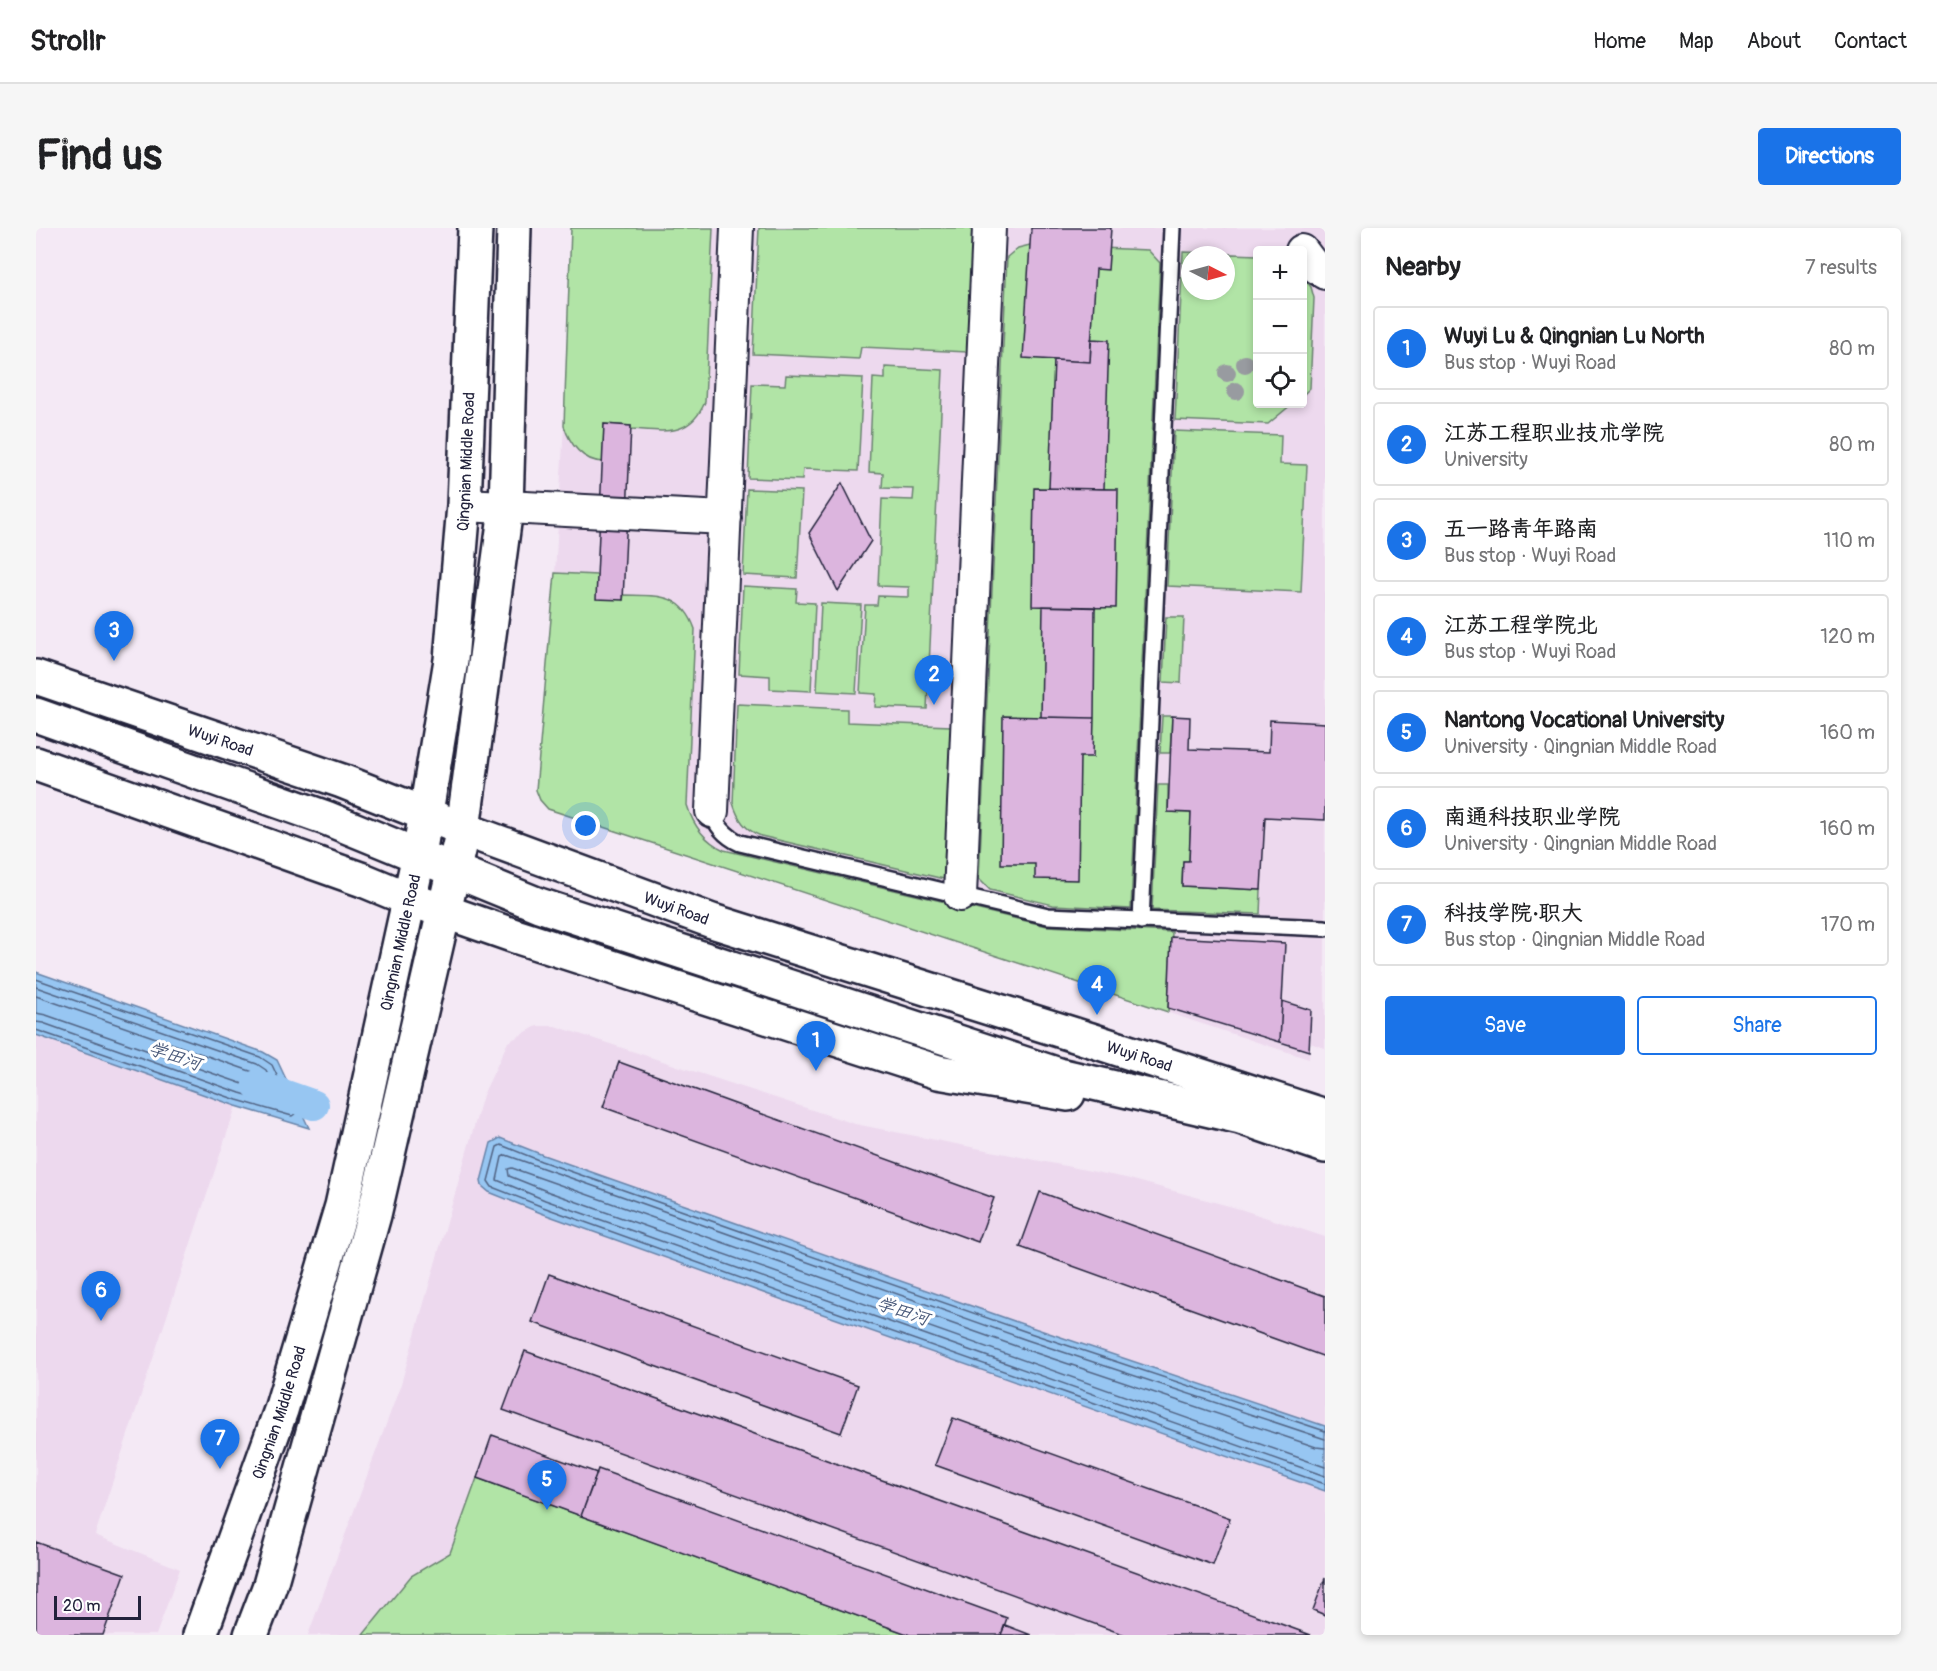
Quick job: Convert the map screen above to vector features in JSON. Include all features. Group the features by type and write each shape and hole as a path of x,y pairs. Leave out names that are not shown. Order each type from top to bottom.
{"main road":[{"name":"Qingnian Middle Road","path":"200,1635 281,1410 342,1206 419,855 451,660 464,505 475,228"},
{"path":"251,1635 270,1585 374,1215 464,829 506,508 514,228"},
{"name":"Wuyi Road","path":"36,677 342,781 712,921 1325,1116"},
{"name":"Wuyi Road","path":"36,715 326,818 539,905 1059,1075 1240,1117 1325,1146"},
{"path":"36,764 515,936 938,1072 1034,1090 1240,1117"}],"street":[{"path":"712,811 737,228"},
{"path":"960,895 989,228"},
{"path":"1293,228 1299,246"},
{"path":"1307,257 1325,273"},
{"path":"464,505 724,518"}],"lane":[{"path":"1141,921 1172,228"},
{"path":"712,811 715,822 722,832 740,843 1048,916 1325,928"}],"shaded area":[{"path":"571,228 1325,228 1325,1048 1310,1043 1309,1059 548,809 540,800 536,790 555,573 564,426"},
{"path":"537,1026 555,1026 855,1124 1126,1178 1240,1209 1325,1237 1325,1635 308,1635 401,1384 483,1095 508,1042"},
{"path":"36,1035 236,1106 95,1535 180,1569 156,1635 36,1635"}],"green space":[{"path":"571,228 713,228 705,402 692,422 674,430 654,431 604,424 603,462 583,455 573,445 564,426"},
{"path":"759,228 974,228 968,352 861,347 859,359 753,354"},
{"path":"1030,245 1148,250 1160,263 1131,909 1053,905 990,890 979,879 1007,257 1018,248"},
{"path":"1235,254 1253,255 1253,408 1287,408 1268,424 1175,420 1181,294 1181,300 1235,300"},
{"path":"1307,282 1314,298 1310,388 1307,391"},
{"path":"885,367 943,370 927,709 875,707 876,694 860,693 865,605 877,605 878,596 909,597 909,587 878,586 882,499 913,500 914,489 882,488 883,473 869,472 873,378 885,379"},
{"path":"786,375 863,378 858,471 803,469 802,480 748,478 752,384 785,385"},
{"path":"1174,431 1281,435 1280,464 1307,465 1301,592 1167,586"},
{"path":"747,489 802,491 797,578 743,575"},
{"path":"555,573 597,575 623,600 624,595 667,598 676,602 690,617 695,629 687,805 696,826 711,842 724,850 1047,926 1172,932 1168,1012 548,809 540,800 536,790"},
{"path":"743,586 797,589 796,602 815,603 811,691 770,689 770,676 739,674"},
{"path":"821,603 861,605 856,693 817,691"},
{"path":"1166,617 1184,617 1181,683 1163,682"},
{"path":"737,704 847,709 847,722 951,726 944,879 761,836 746,827 733,803"},
{"path":"1162,716 1172,716 1170,753 1160,753"},
{"path":"1158,785 1168,785 1168,812 1191,813 1189,861 1183,861 1182,886 1261,890 1260,914 1152,910"},
{"path":"477,1478 910,1635 363,1635 411,1576 450,1553"}],"water":[{"path":"36,972 263,1052 277,1060 309,1128 236,1106 36,1035"},
{"path":"500,1138 1031,1327 1325,1426 1325,1491 797,1305 541,1213 489,1192 482,1186 481,1181 491,1143"}],"building":[{"path":"1031,228 1111,228 1108,270 1096,269 1090,362 1023,358"},
{"path":"1091,339 1109,340 1104,489 1049,488 1054,360 1090,362"},
{"path":"604,424 631,426 623,600 596,599"},
{"path":"842,483 871,541 838,591 809,533"},
{"path":"1034,488 1118,489 1116,608 1032,606"},
{"path":"1043,606 1095,607 1094,718 1041,717"},
{"path":"1003,716 1094,718 1093,757 1080,757 1078,880 1035,879 1035,864 1001,864"},
{"path":"1172,716 1190,717 1189,749 1269,752 1270,720 1325,723 1325,820 1265,817 1261,890 1182,886 1183,861 1189,861 1191,813 1168,812"},
{"path":"1171,937 1285,943 1280,1042 1168,1008"},
{"path":"1282,1001 1311,1010 1309,1051 1280,1042"},
{"path":"619,1062 994,1198 978,1242 603,1107"},
{"path":"1040,1192 1325,1296 1325,1357 1020,1247"},
{"path":"549,1274 858,1385 841,1433 532,1322"},
{"path":"525,1351 1311,1635 1125,1635 503,1410"},
{"path":"953,1418 1230,1518 1213,1565 935,1465"},
{"path":"492,1435 597,1473 581,1516 477,1478"},
{"path":"598,1469 1007,1618 1001,1635 910,1635 581,1516"},
{"path":"36,1542 125,1574 103,1635 36,1635"},
{"path":"1325,1578 1325,1615 1313,1610"},
{"path":"1005,1625 1031,1635 1001,1635"}],"waterway":[{"name":"学田河","path":"257,1085 314,1105"}],"place":[{"name":"五一路青年路南","path":"114,661"},
{"name":"江苏工程职业技术学院","path":"934,705"},
{"name":"江苏工程学院北","path":"1097,1015"},
{"name":"Wuyi Lu & Qingnian Lu North","path":"816,1071"},
{"name":"南通科技职业学院","path":"101,1321"},
{"name":"科技学院·职大","path":"220,1469"},
{"name":"Nantong Vocational University","path":"547,1510"}]}
